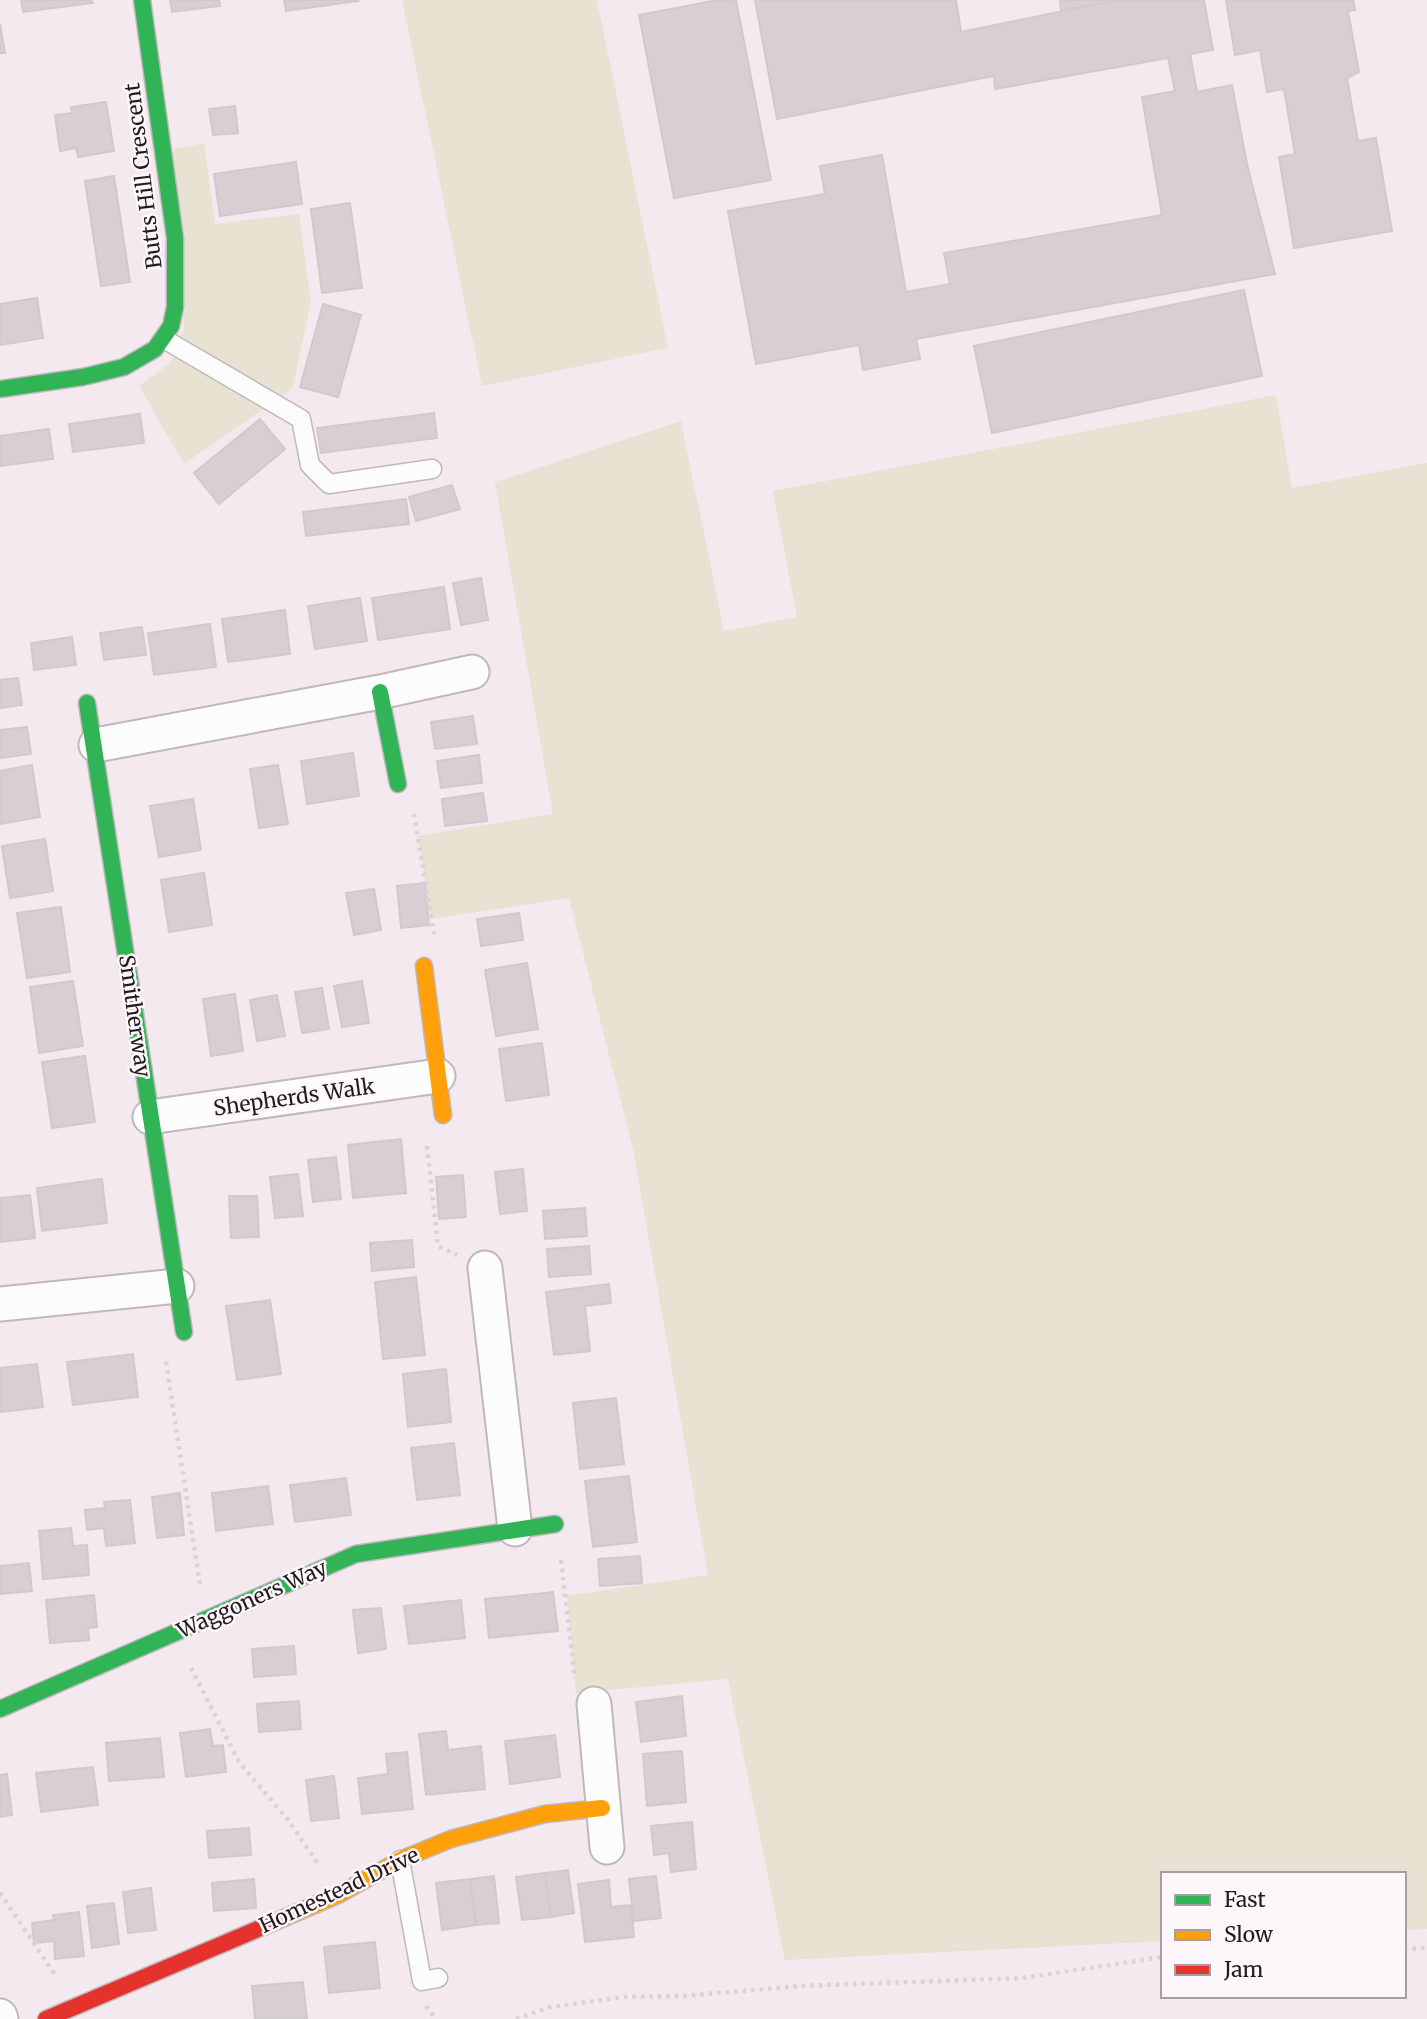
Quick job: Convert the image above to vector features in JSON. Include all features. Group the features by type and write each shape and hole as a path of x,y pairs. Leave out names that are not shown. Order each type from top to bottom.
{"street":[{"name":"Butts Hill Crescent","path":"142,0 175,238 175,307 164,339"},
{"path":"0,389 83,377 124,367 142,358 164,339"},
{"path":"96,745 472,672"},
{"path":"380,692 398,784"},
{"name":"Smitherway","path":"87,703 96,745 184,1332"},
{"path":"424,966 443,1115"},
{"name":"Shepherds Walk","path":"150,1117 438,1076"},
{"path":"485,1268 514,1529"},
{"path":"0,1304 177,1286"},
{"name":"Waggoners Way","path":"0,1709 356,1554 555,1524"},
{"path":"585,1699 607,1847"},
{"name":"Homestead Drive","path":"46,2019 338,1895 400,1860 451,1839 545,1814 602,1808"}],"lane":[{"path":"164,339 301,419 310,465 329,484 432,469"},
{"path":"400,1860 422,1981 438,1979"}],"path":[{"path":"398,784 405,806 416,819 435,942 432,958 424,966"},
{"path":"426,1135 438,1246 485,1268"},
{"path":"165,1356 206,1620"},
{"path":"555,1524 585,1699"},
{"path":"174,1635 239,1762 293,1826 338,1895"},
{"path":"0,1894 77,2006"},
{"path":"1406,1949 1427,1948"},
{"path":"516,2019 551,2007 624,1997 684,1996 799,1986 1021,1978 1161,1957"}],"shaded area":[{"path":"402,0 597,0 668,348 482,386"},
{"path":"204,143 215,224 299,214 311,303 292,389 184,464 139,386 170,363 184,329 173,149"},
{"path":"1276,395 1292,488 1427,463 1427,1929 1406,1930 1406,1872 1161,1872 1161,1941 785,1960 728,1679 576,1693 567,1596 708,1575 633,1149 569,898 431,919 418,836 553,814 495,482 681,421 724,631 797,617 773,491"}],"building":[{"path":"21,0 92,0 93,3 23,12"},
{"path":"170,0 219,0 220,6 172,12"},
{"path":"284,0 357,0 358,1 286,11"},
{"path":"718,0 736,0 771,180 674,198 639,15"},
{"path":"755,0 956,0 961,32 1117,0 1204,0 1213,50 1190,54 1197,92 1232,85 1247,164 1275,274 916,339 920,359 863,370 859,345 756,364 728,211 825,194 820,166 882,155 906,292 950,284 944,253 1162,215 1142,97 1175,91 1168,58 995,89 994,76 777,119"},
{"path":"1060,0 1117,0 1061,11"},
{"path":"1226,0 1353,0 1355,10 1348,11 1359,72 1347,78 1358,141 1376,138 1392,231 1294,248 1279,157 1295,154 1284,89 1267,92 1260,50 1235,55"},
{"path":"0,24 5,53 0,53"},
{"path":"106,102 114,151 78,157 76,148 60,151 55,115 72,113 71,107"},
{"path":"235,106 238,133 213,135 209,109"},
{"path":"296,162 302,204 220,216 214,174"},
{"path":"114,176 130,282 101,286 85,181"},
{"path":"350,203 362,288 322,293 311,209"},
{"path":"1244,290 1262,376 992,433 974,346"},
{"path":"37,298 43,338 0,345 0,304"},
{"path":"323,304 361,315 338,397 300,387"},
{"path":"434,413 437,438 321,453 317,428"},
{"path":"140,414 144,443 73,452 69,424"},
{"path":"260,419 285,449 219,504 194,473"},
{"path":"49,429 53,459 0,466 0,436"},
{"path":"452,485 460,509 416,521 409,497"},
{"path":"406,499 409,524 306,536 303,512"},
{"path":"481,578 488,620 461,625 453,583"},
{"path":"444,587 450,629 378,640 372,598"},
{"path":"360,598 367,641 315,649 308,606"},
{"path":"285,610 290,654 228,662 222,619"},
{"path":"210,624 216,667 154,675 148,633"},
{"path":"142,627 146,655 104,660 100,633"},
{"path":"72,637 76,665 34,670 31,643"},
{"path":"18,678 22,705 0,708 0,680"},
{"path":"473,716 477,744 435,749 431,722"},
{"path":"27,727 31,754 0,758 0,730"},
{"path":"353,753 359,796 307,804 301,761"},
{"path":"479,755 482,783 441,788 437,761"},
{"path":"32,765 40,817 0,824 0,771"},
{"path":"278,765 288,824 259,828 250,769"},
{"path":"483,793 487,821 445,826 442,799"},
{"path":"193,799 201,850 159,857 150,806"},
{"path":"45,839 53,891 10,898 2,846"},
{"path":"204,873 212,925 169,932 161,880"},
{"path":"425,883 429,925 401,928 397,886"},
{"path":"374,889 381,930 354,935 346,893"},
{"path":"61,907 70,972 27,978 17,913"},
{"path":"519,913 523,940 481,946 477,919"},
{"path":"527,963 538,1029 496,1036 485,970"},
{"path":"73,981 83,1046 39,1053 30,987"},
{"path":"362,981 369,1023 342,1027 334,986"},
{"path":"322,988 329,1029 302,1033 295,992"},
{"path":"235,994 243,1051 211,1056 203,999"},
{"path":"277,995 285,1036 257,1041 250,1000"},
{"path":"542,1043 549,1095 506,1101 499,1049"},
{"path":"85,1056 95,1122 52,1128 42,1062"},
{"path":"401,1139 406,1193 353,1198 348,1145"},
{"path":"336,1157 341,1199 313,1202 308,1160"},
{"path":"523,1169 527,1211 500,1214 495,1172"},
{"path":"298,1174 303,1216 275,1218 270,1177"},
{"path":"463,1175 466,1217 439,1219 436,1177"},
{"path":"102,1179 107,1223 42,1231 37,1188"},
{"path":"30,1195 35,1238 0,1242 0,1198"},
{"path":"229,1196 257,1196 259,1237 231,1238"},
{"path":"585,1208 587,1236 545,1239 543,1211"},
{"path":"412,1240 414,1267 372,1271 370,1243"},
{"path":"589,1246 591,1274 549,1277 547,1249"},
{"path":"416,1277 425,1355 383,1359 375,1282"},
{"path":"609,1284 611,1303 585,1306 590,1351 554,1355 546,1292"},
{"path":"270,1300 281,1374 237,1380 226,1306"},
{"path":"133,1354 138,1397 73,1405 67,1362"},
{"path":"37,1364 43,1407 0,1412 0,1368"},
{"path":"446,1369 451,1422 408,1427 403,1374"},
{"path":"616,1398 624,1464 580,1469 573,1403"},
{"path":"454,1443 460,1495 417,1500 411,1448"},
{"path":"629,1476 637,1542 593,1547 585,1481"},
{"path":"346,1478 351,1515 295,1522 290,1485"},
{"path":"268,1486 273,1524 216,1531 212,1493"},
{"path":"180,1493 184,1535 157,1538 152,1497"},
{"path":"130,1500 135,1543 106,1546 104,1528 87,1530 85,1510 105,1508 104,1502"},
{"path":"71,1528 73,1546 87,1545 89,1575 43,1579 39,1531"},
{"path":"640,1556 642,1583 600,1586 598,1559"},
{"path":"29,1563 32,1591 0,1594 0,1566"},
{"path":"553,1592 558,1631 489,1638 485,1599"},
{"path":"94,1595 97,1627 88,1628 89,1640 50,1643 46,1600"},
{"path":"461,1600 465,1638 409,1644 404,1606"},
{"path":"381,1608 386,1649 358,1653 353,1610"},
{"path":"294,1646 296,1674 254,1677 252,1649"},
{"path":"682,1696 686,1736 641,1742 636,1702"},
{"path":"299,1701 301,1729 259,1732 257,1704"},
{"path":"210,1729 213,1746 223,1745 226,1772 186,1777 180,1733"},
{"path":"446,1731 448,1750 481,1746 485,1789 426,1795 419,1734"},
{"path":"555,1735 560,1777 510,1784 505,1741"},
{"path":"160,1738 164,1777 109,1781 106,1743"},
{"path":"682,1751 686,1802 647,1806 643,1754"},
{"path":"407,1752 413,1809 362,1814 358,1778 388,1774 386,1754"},
{"path":"93,1767 98,1805 41,1812 36,1773"},
{"path":"7,1774 12,1815 0,1817 0,1775"},
{"path":"334,1776 339,1818 311,1821 306,1780"},
{"path":"692,1822 696,1869 671,1872 669,1853 654,1855 651,1826"},
{"path":"249,1828 251,1855 209,1858 207,1831"},
{"path":"568,1870 574,1913 551,1917 545,1873"},
{"path":"545,1873 551,1917 522,1920 516,1877"},
{"path":"494,1876 499,1923 476,1925 470,1879"},
{"path":"656,1876 661,1918 634,1921 629,1879"},
{"path":"254,1879 256,1908 214,1911 212,1883"},
{"path":"470,1879 476,1925 442,1930 436,1883"},
{"path":"609,1880 611,1907 631,1905 634,1937 585,1942 578,1884"},
{"path":"151,1888 156,1930 128,1933 123,1892"},
{"path":"114,1903 119,1944 92,1948 87,1906"},
{"path":"79,1912 84,1956 55,1959 54,1941 34,1943 32,1923 54,1920 53,1915"},
{"path":"375,1942 380,1988 329,1993 324,1947"},
{"path":"303,1982 307,2019 255,2019 252,1986"}],"traffic: fast":[{"path":"0,389 83,377 124,367 155,349 171,326 175,307 175,238 142,0"},
{"path":"380,692 398,784"},
{"path":"87,703 184,1332"},
{"path":"0,1709 356,1554 555,1524"}],"traffic: slow":[{"path":"424,966 443,1115"},
{"path":"265,1926 338,1895 400,1860 451,1839 545,1814 602,1808"}],"traffic: jam":[{"path":"46,2019 265,1926"}]}
